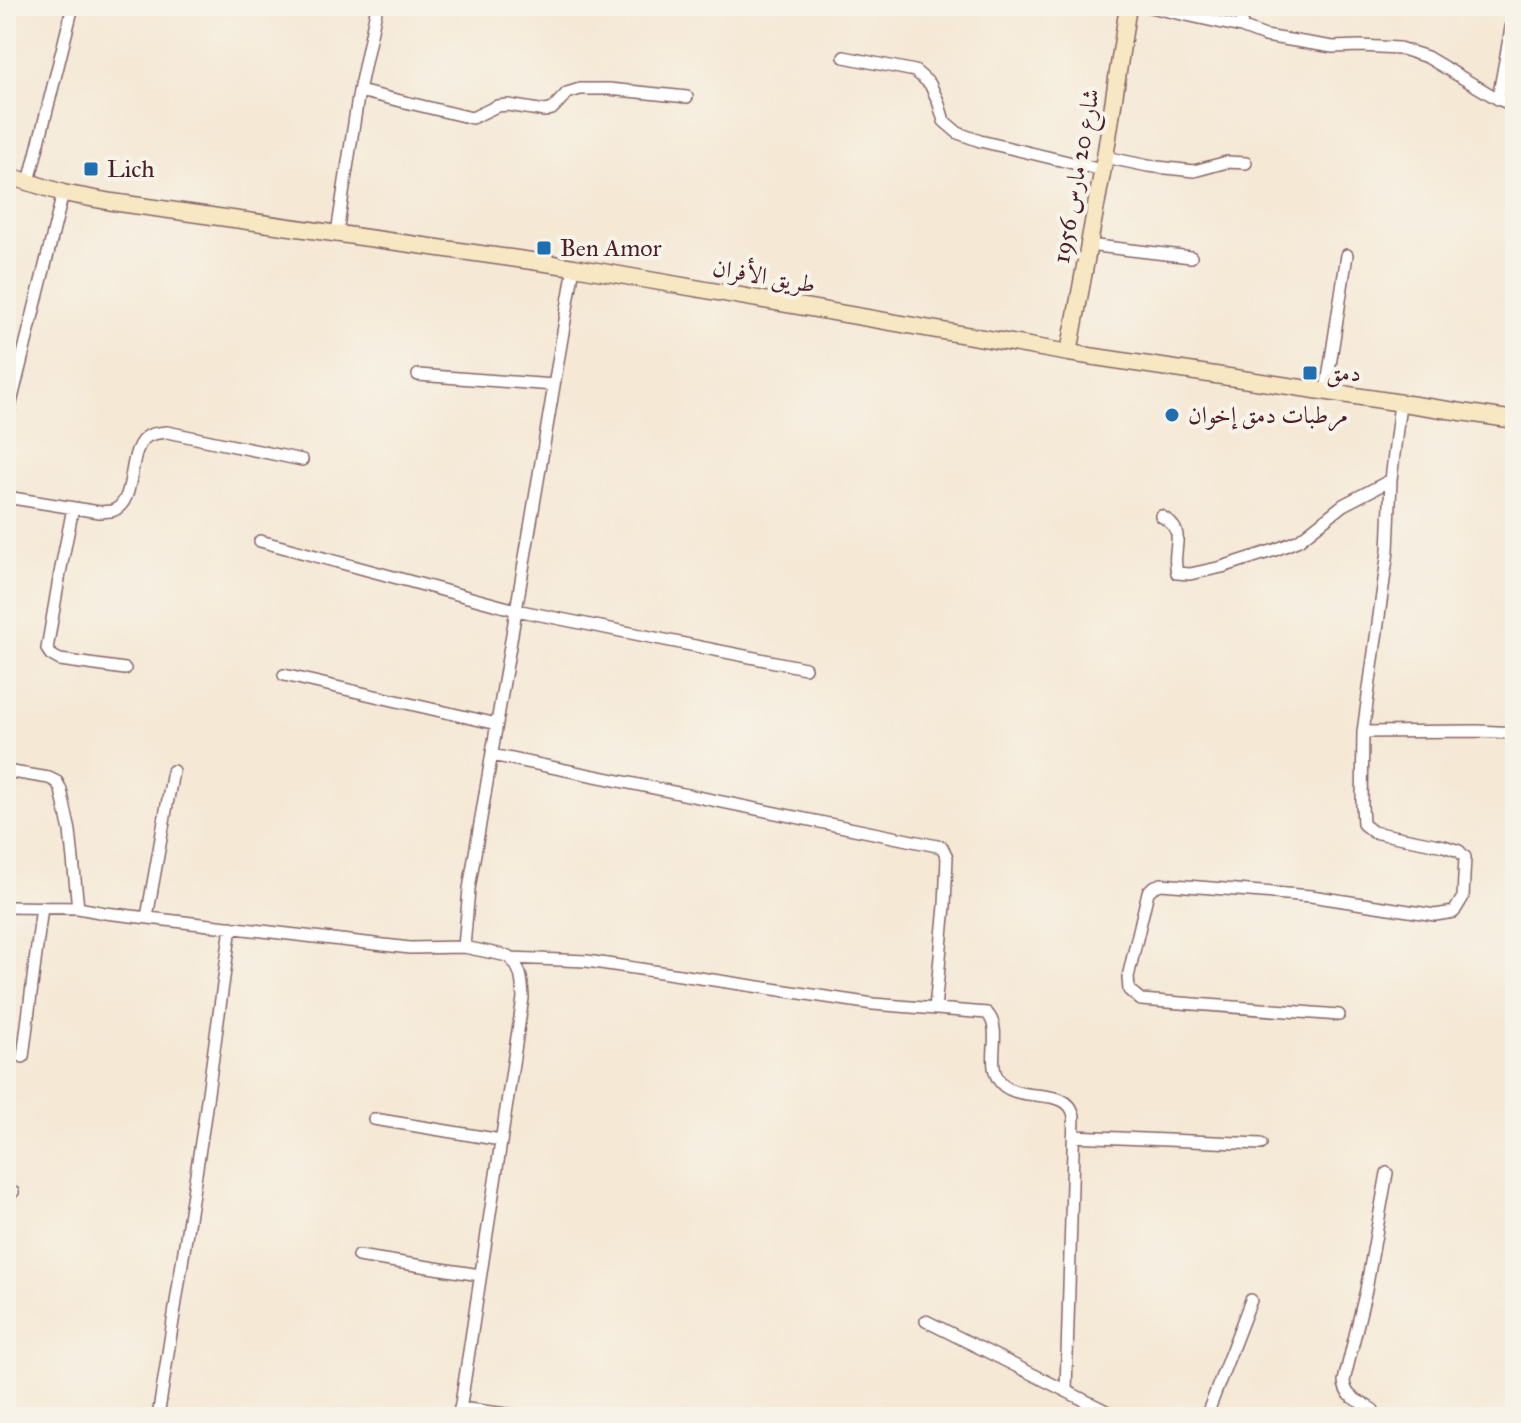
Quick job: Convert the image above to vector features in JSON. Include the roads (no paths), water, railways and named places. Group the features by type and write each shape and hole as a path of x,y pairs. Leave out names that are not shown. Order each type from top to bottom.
{"main road":[{"name":"شارع 20 مارس 1956","path":"1069,353 1104,163 1128,6"},
{"name":"طريق الأفران","path":"6,175 63,193 184,213 574,267 1069,353 1515,420"}],"street":[{"path":"29,182 73,6"},
{"path":"337,233 359,91 377,6"},
{"path":"1145,6 1241,27 1265,36 1333,47 1399,48 1427,57 1515,106"},
{"path":"1241,27 1244,6"},
{"path":"1498,99 1515,6"},
{"path":"844,57 915,71 930,84 944,121 958,133 980,141 1104,163 1194,171 1227,162 1246,163"},
{"path":"359,91 472,118 497,106 545,111 552,109 567,93 580,89 687,97"},
{"path":"6,423 12,377 63,193"},
{"path":"1088,245 1191,257"},
{"path":"1326,391 1347,255"},
{"path":"464,947 469,889 574,267"},
{"path":"418,375 554,385"},
{"path":"1339,1015 1141,1000 1129,990 1128,977 1148,892 1161,884 1311,896 1435,915 1454,912 1463,897 1465,857 1459,851 1373,832 1363,824 1363,732 1388,551 1391,480 1400,403"},
{"path":"6,497 99,512 111,511 123,501 137,449 143,439 167,432 302,460"},
{"path":"1161,516 1177,529 1177,573 1190,574 1222,567 1299,540 1343,505 1391,480"},
{"path":"73,508 47,649 60,660 125,669"},
{"path":"260,541 516,610 805,668"},
{"path":"284,675 497,724"},
{"path":"1363,732 1515,733"},
{"path":"492,755 942,847 947,857 945,906 935,1008"},
{"path":"6,771 54,779 59,785 70,831 78,908"},
{"path":"147,917 173,771"},
{"path":"6,907 78,908 410,948 464,947 510,958 587,961 873,1004 987,1013 994,1028 994,1068 998,1080 1006,1088 1025,1095 1061,1099 1069,1103 1074,1116 1066,1391"},
{"path":"23,1057 42,907"},
{"path":"158,1417 231,927"},
{"path":"510,958 522,977 523,998 459,1413 530,1417"},
{"path":"374,1119 501,1140"},
{"path":"1073,1136 1261,1144"},
{"path":"1375,1417 1370,1407 1347,1393 1344,1381 1366,1290 1387,1173"},
{"path":"358,1256 480,1275"},
{"path":"1206,1417 1251,1300"},
{"path":"926,1321 1118,1417"}],"place":[{"name":"Lich","path":"91,169"},
{"name":"Ben Amor","path":"544,248"},
{"name":"دمق","path":"1310,373"},
{"name":"مرطبات دمق إخوان","path":"1172,415"}]}
